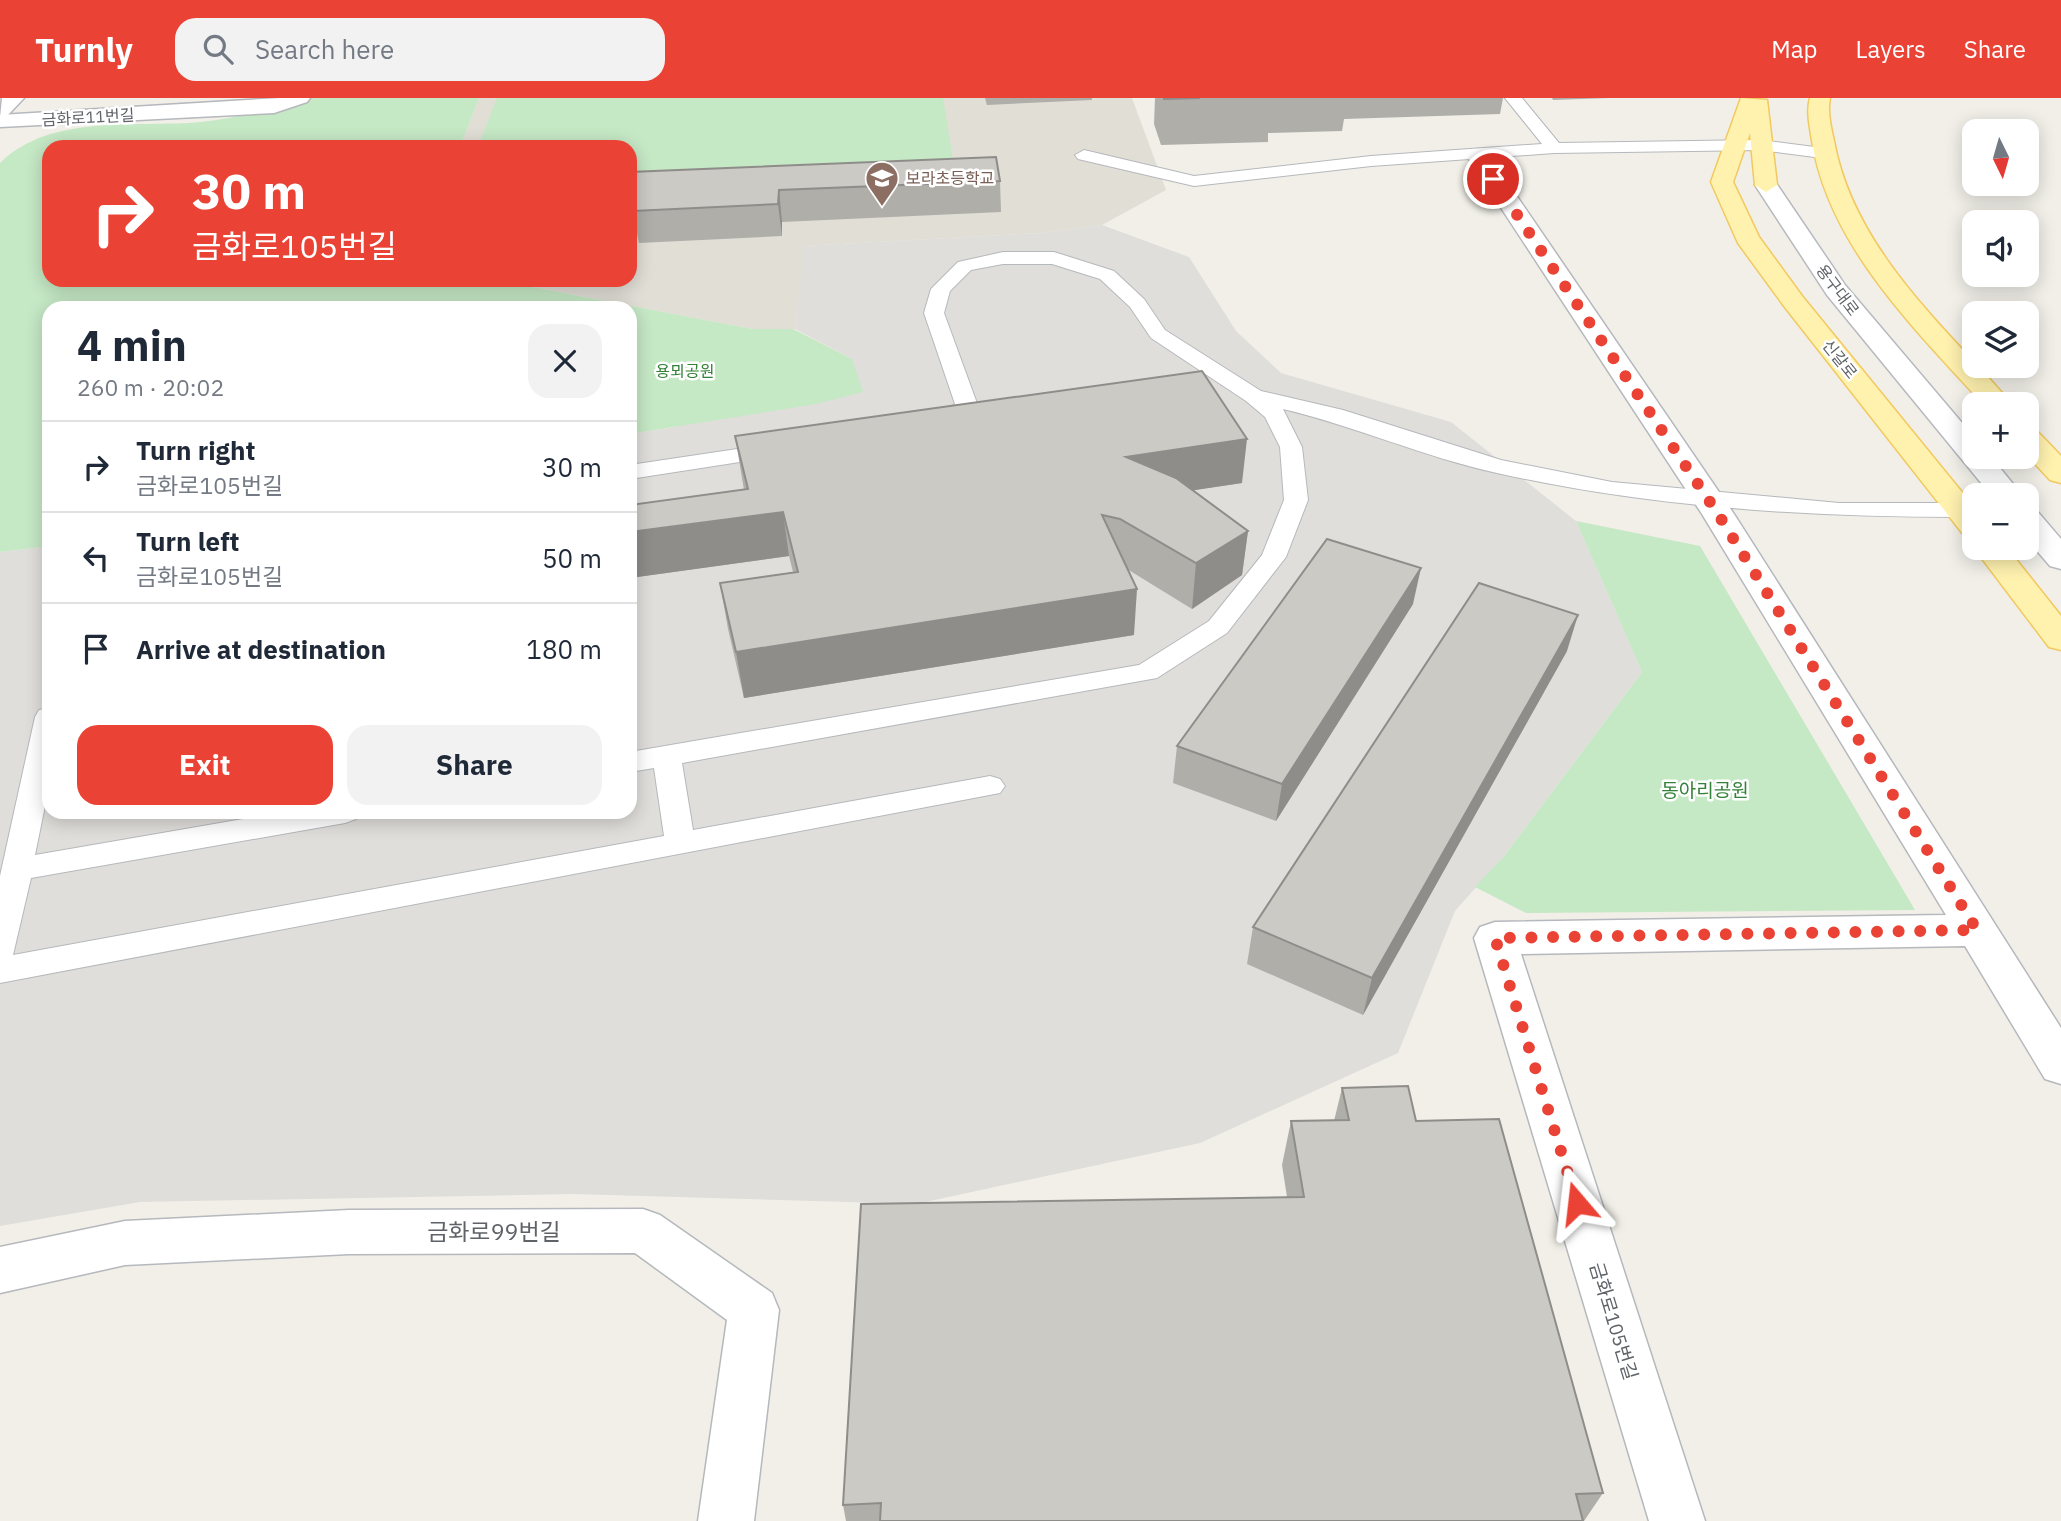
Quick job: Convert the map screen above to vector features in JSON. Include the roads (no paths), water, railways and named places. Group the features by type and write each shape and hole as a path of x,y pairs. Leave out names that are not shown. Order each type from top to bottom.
{"main road":[{"path":"1734,146 1751,98"},
{"name":"용구대로","path":"1756,98 1766,185"},
{"path":"1819,98 1822,153 1837,193 1876,261 1988,392"},
{"name":"신갈로","path":"1734,146 1722,182 1747,239 1793,301 1962,513"},
{"path":"2039,450 2061,474"},
{"path":"1999,560 2061,639"}],"street":[{"path":"0,112 14,98"},
{"name":"금화로11번길","path":"0,121 274,107 300,98"},
{"path":"1478,156 1704,497 1718,514 2061,1066"},
{"name":"용구대로","path":"1766,185 1836,290 1962,442"},
{"name":"용구대로","path":"1985,469 1997,483"},
{"path":"2039,534 2061,559"},
{"name":"금화로105번길","path":"1677,1521 1495,938 1977,930"},
{"name":"금화로99번길","path":"0,1270 125,1244 349,1232 643,1231 754,1310 726,1521"}],"lane":[{"path":"1513,98 1553,148"},
{"path":"1084,155 1194,181 1371,161 1478,156 1553,148 1760,145 1822,153"},
{"path":"637,761 1147,672 1218,627 1274,557 1296,500 1291,447 1275,414 1255,396 1158,334 1137,303 1107,275 1055,258 1003,258 965,266 941,289 934,313 967,406 939,425 912,429"},
{"path":"1255,396 1335,415 1496,466 1612,489 1962,519"},
{"path":"637,471 805,446"},
{"path":"0,949 42,750"},
{"path":"667,756 680,843"},
{"path":"0,970 990,786"},
{"path":"17,869 305,819"}],"place":[{"name":"보라초등학교","path":"882,208"}],"park label":[{"name":"용뫼공원","path":"685,371"},
{"name":"동아리공원","path":"1705,790"}]}
